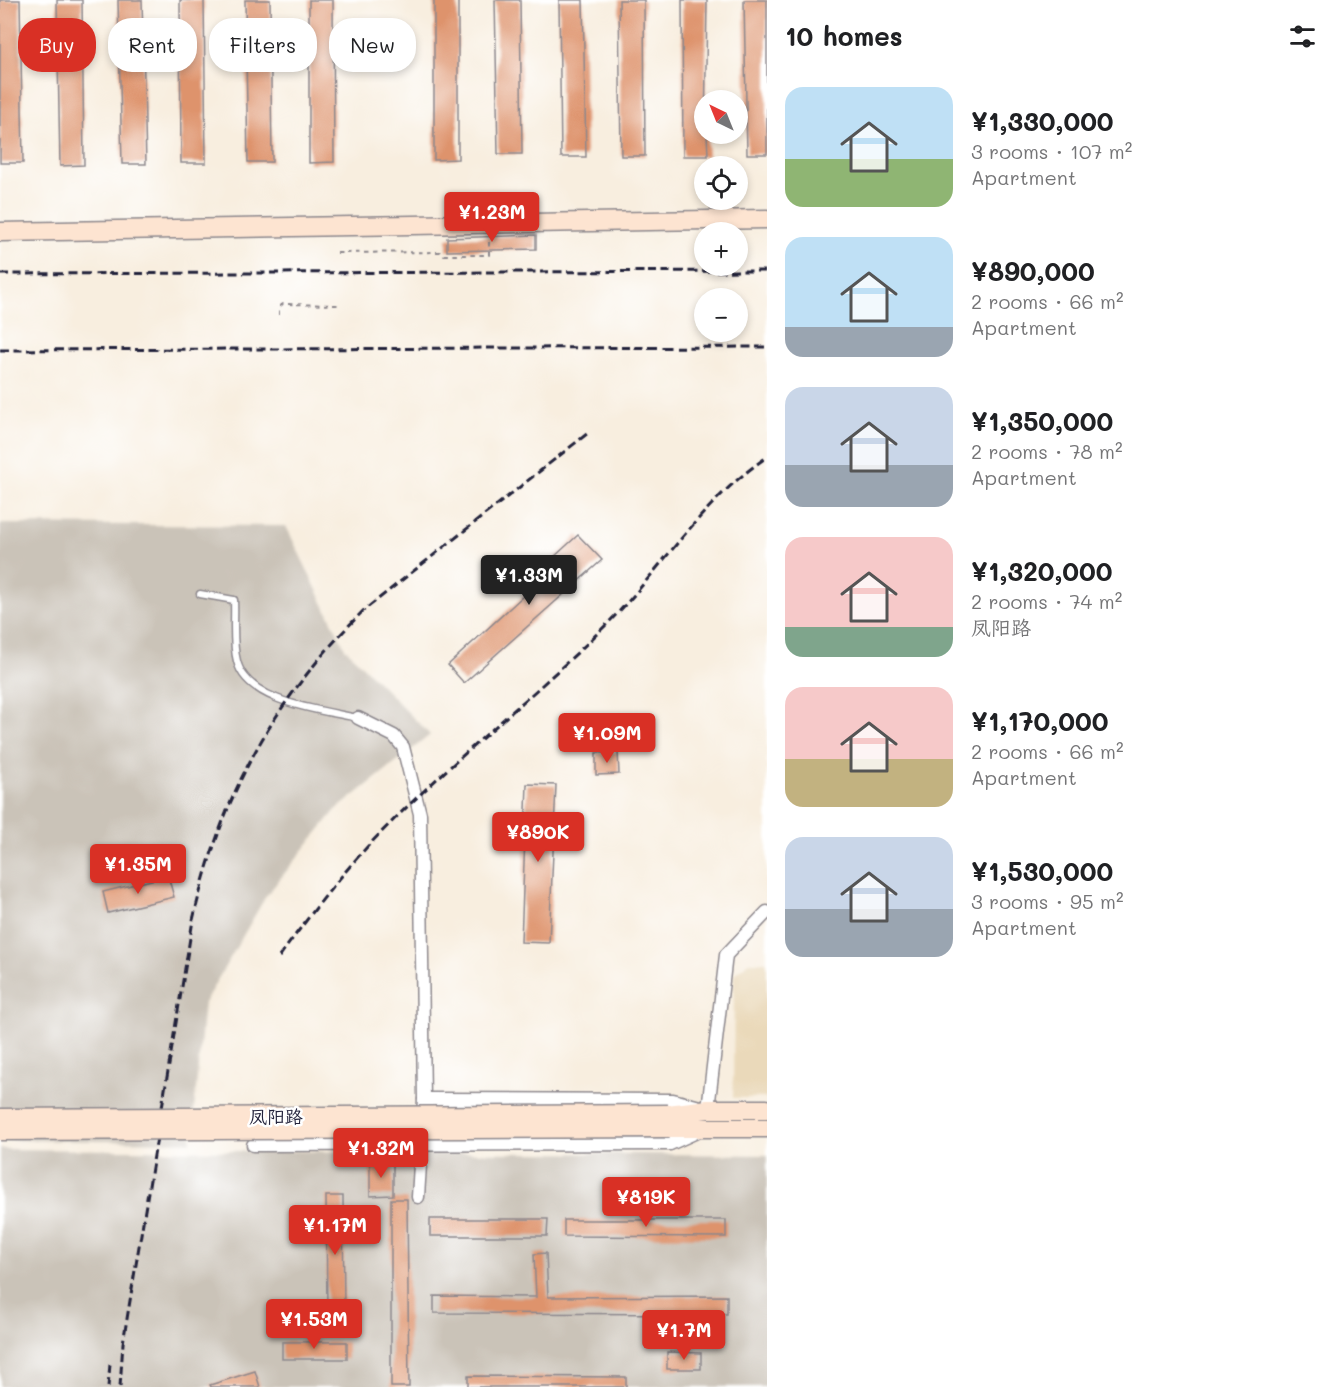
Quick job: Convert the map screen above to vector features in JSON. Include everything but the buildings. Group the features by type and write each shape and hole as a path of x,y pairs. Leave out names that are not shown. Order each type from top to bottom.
{"main road":[{"path":"0,232 767,219"},
{"name":"凤阳路","path":"0,1131 667,1121 708,1118 767,1109"},
{"name":"凤阳路","path":"0,1118 667,1121"},
{"path":"708,1118 767,1128"}],"street":[{"path":"358,718 394,736 404,747 420,814 424,1099 418,1197"},
{"path":"253,1145 670,1144 708,1118 726,955 767,912"},
{"path":"424,1099 673,1100 708,1118"}],"lane":[{"path":"200,594 234,600 236,660 242,675 258,691 287,702 358,718"}],"path":[{"path":"337,253 442,252 444,255 489,255 488,224"},
{"path":"279,315 279,307 283,304 338,305"}],"shaded area":[{"path":"0,524 286,526 345,648 430,735 336,810 266,896 204,1003 191,1142 0,1140"},
{"path":"749,962 767,962 767,1098 733,1098 734,974"},
{"path":"0,1149 767,1155 767,1387 0,1387"}],"railway":[{"path":"0,274 767,271"},
{"path":"0,350 767,347"},
{"path":"120,1387 123,1343 193,920 219,831 255,752 302,681 363,611 588,433"},
{"path":"279,957 367,847 426,789 610,621 723,493 767,457"},
{"path":"108,1387 110,1364"}]}
